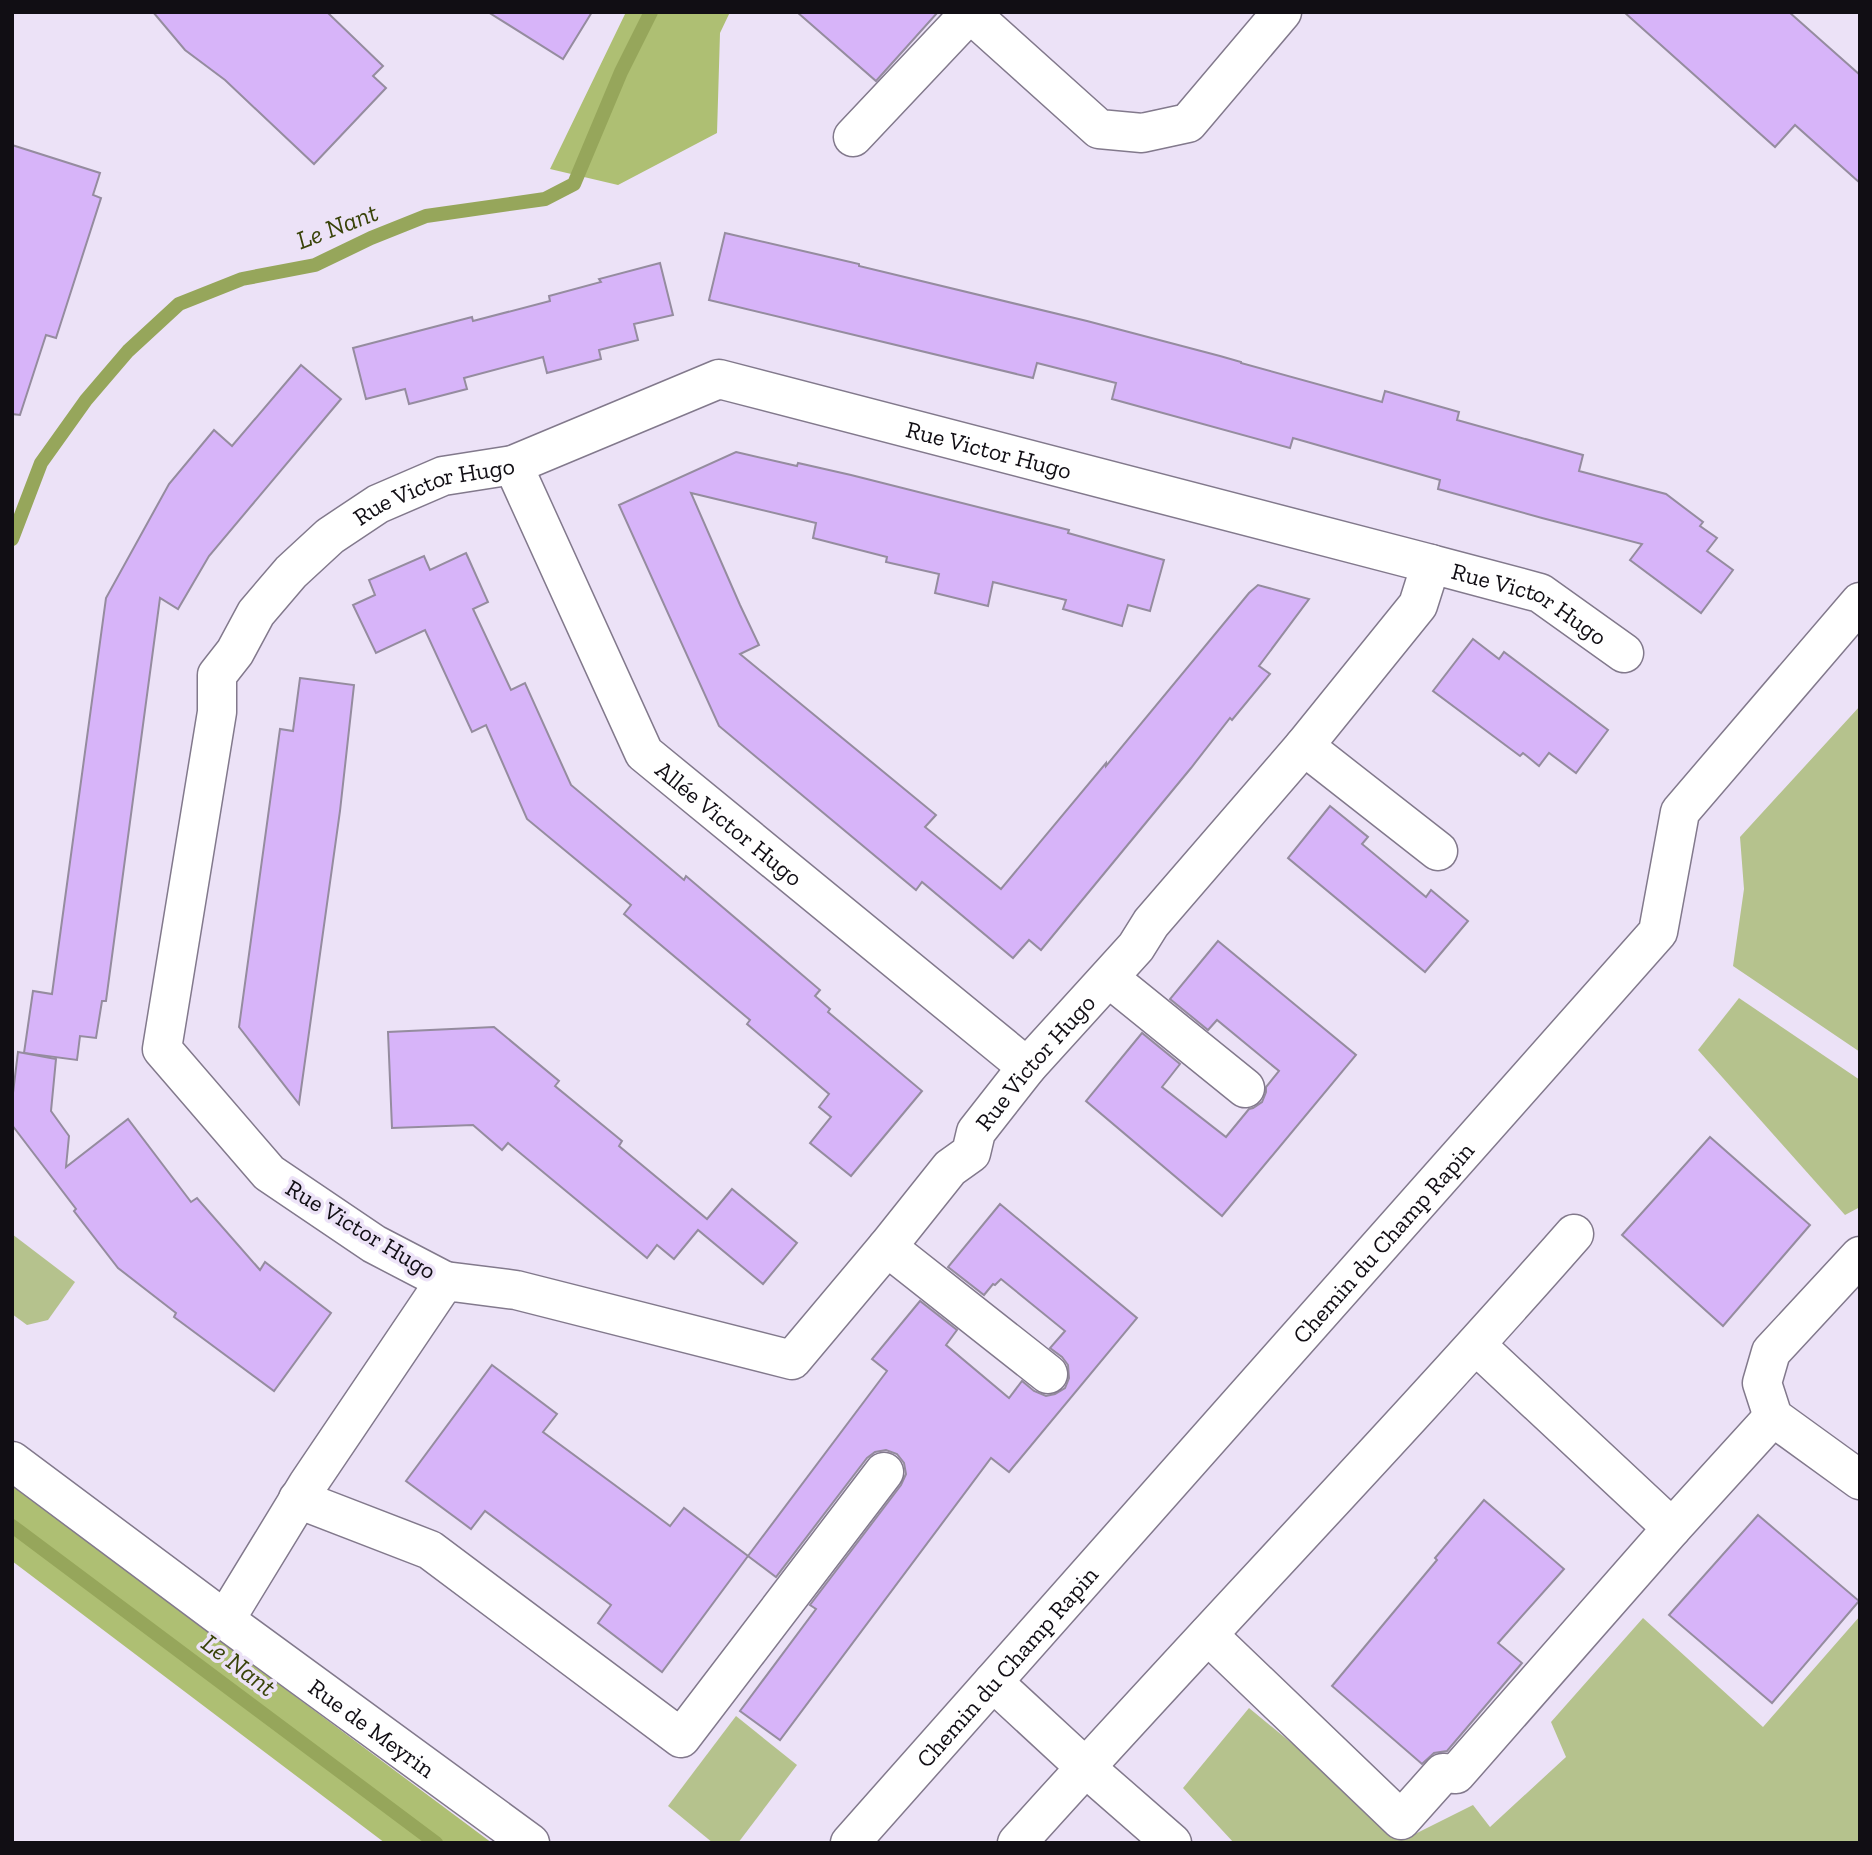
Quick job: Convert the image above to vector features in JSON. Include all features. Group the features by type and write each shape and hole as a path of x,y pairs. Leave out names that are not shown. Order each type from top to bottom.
{"street":[{"path":"853,137 970,13 1099,129 1142,133 1188,123 1282,12"},
{"name":"Rue Victor Hugo","path":"1431,564 1418,605 1304,746 1151,923 1136,947 1110,978 1027,1067 976,1132 971,1153 950,1168 792,1360 516,1290 445,1281 374,1244 269,1173 162,1049 217,712 217,675 235,652 256,613 290,572 330,536 378,504 443,476 513,465 719,379 1431,564 1541,593 1624,653"},
{"name":"Allée Victor Hugo","path":"513,465 644,752 1027,1067"},
{"name":"Chemin du Champ Rapin","path":"850,1843 1658,932 1680,812 1857,609"},
{"path":"1304,746 1438,851"},
{"name":"Rue Victor Hugo","path":"1110,978 1245,1088"},
{"path":"1017,1843 1476,1345 1574,1234"},
{"path":"887,1247 1048,1374"},
{"path":"1860,1256 1771,1352 1762,1383 1773,1417 1860,1480"},
{"name":"Rue Victor Hugo","path":"225,1620 298,1499 445,1281"},
{"path":"1476,1345 1672,1528"},
{"path":"1208,1635 1401,1820 1443,1773 1456,1774 1773,1417"},
{"name":"Rue de Meyrin","path":"12,1461 530,1843"},
{"path":"298,1499 430,1550 681,1738 884,1472"},
{"path":"993,1682 1172,1843"}],"green space":[{"path":"626,12 730,12 720,33 717,133 618,185 550,169"},
{"path":"1860,706 1860,1052 1733,966 1744,889 1740,837"},
{"path":"1739,998 1860,1080 1860,1207 1845,1215 1698,1050"},
{"path":"12,1234 75,1282 48,1320 27,1325 12,1314"},
{"path":"12,1482 492,1843 385,1843 12,1561"},
{"path":"1860,1616 1860,1843 1234,1843 1183,1788 1249,1708 1407,1838 1473,1805 1490,1827 1566,1757 1551,1722 1643,1618 1763,1727"},
{"path":"736,1716 797,1765 738,1843 713,1843 668,1806"}],"building":[{"path":"153,12 327,12 383,66 373,76 386,88 314,164 225,80 185,50"},
{"path":"488,12 592,12 563,59"},
{"path":"797,12 938,12 876,81"},
{"path":"1624,12 1789,12 1860,75 1860,183 1795,125 1775,147"},
{"path":"12,145 100,173 93,195 101,198 56,338 46,335 20,415 12,414"},
{"path":"725,233 1087,321 1382,402 1385,391 1459,412 1457,420 1583,455 1579,471 1666,494 1703,522 1700,526 1717,538 1707,551 1733,570 1701,613 1630,560 1642,544 1438,489 1440,480 1293,438 1290,448 1112,399 1116,383 1037,363 1033,378 709,300"},
{"path":"660,263 673,315 634,324 638,340 599,350 601,359 547,373 543,357 464,378 467,389 409,404 405,389 366,399 353,348 472,317 473,321 550,301 549,296"},
{"path":"301,365 341,399 209,556 178,609 160,598 106,1001 102,1001 96,1038 80,1036 77,1060 24,1053 33,991 52,994 106,598 169,484 214,430 232,446"},
{"path":"736,452 851,475 1069,530 1068,533 1164,560 1150,611 1128,605 1122,626 1063,609 1066,600 993,582 988,606 935,593 939,574 886,562 887,557 813,538 816,523 691,493 759,645 740,654 936,815 925,827 1001,889 1249,593 1258,585 1309,599 1259,666 1270,674 1232,720 1230,718 1041,950 1029,940 1013,958 922,882 916,890 719,726 619,505"},
{"path":"466,553 488,602 473,609 511,690 525,683 571,785 684,880 686,876 820,990 815,996 830,1009 828,1012 922,1091 851,1176 810,1143 831,1117 819,1107 829,1094 747,1024 750,1020 624,914 631,905 527,819 486,725 472,732 425,630 376,653 353,605 375,595 369,580 424,556 430,570"},
{"path":"1473,639 1499,659 1504,652 1608,730 1576,773 1549,753 1539,766 1523,753 1520,756 1433,691"},
{"path":"300,678 354,685 340,811 299,1104 239,1027 280,729 293,731"},
{"path":"1330,806 1368,837 1362,844 1426,897 1431,890 1468,921 1425,972 1288,858"},
{"path":"1218,941 1356,1055 1222,1216 1086,1101 1142,1033 1180,1064 1162,1087 1226,1137 1249,1109 1262,1102 1266,1087 1279,1071 1217,1020 1208,1030 1170,999"},
{"path":"494,1027 559,1081 555,1086 622,1141 619,1146 707,1219 732,1189 797,1243 763,1284 698,1230 674,1259 657,1245 647,1258 508,1143 502,1150 473,1125 392,1128 388,1032"},
{"path":"18,1052 56,1059 51,1111 69,1136 66,1167 128,1119 191,1202 197,1198 260,1270 265,1262 331,1313 274,1391 174,1317 176,1313 118,1268 74,1211 76,1209 12,1125"},
{"path":"1710,1137 1810,1225 1723,1326 1622,1235"},
{"path":"1000,1204 1137,1318 1009,1472 991,1458 780,1740 740,1711 816,1609 810,1605 901,1485 906,1474 904,1463 897,1454 886,1450 875,1452 867,1458 776,1577 748,1556 887,1371 872,1359 920,1301 957,1330 946,1345 1009,1398 1022,1381 1034,1391 1046,1396 1065,1388 1069,1378 1068,1365 1050,1348 1065,1331 1001,1279 984,1295 948,1267"},
{"path":"492,1365 557,1414 543,1432 670,1526 684,1508 748,1556 662,1672 598,1623 611,1605 485,1511 471,1529 406,1481"},
{"path":"1484,1500 1564,1569 1498,1643 1522,1663 1447,1751 1434,1753 1422,1764 1332,1686"},
{"path":"1758,1515 1859,1601 1772,1703 1669,1615"}],"waterway":[{"name":"Le Nant","path":"12,539 41,463 86,400 128,351 179,304 242,279 315,265 426,216 545,199 574,184 621,72 651,12"},
{"name":"Le Nant","path":"12,1526 436,1843"}]}
